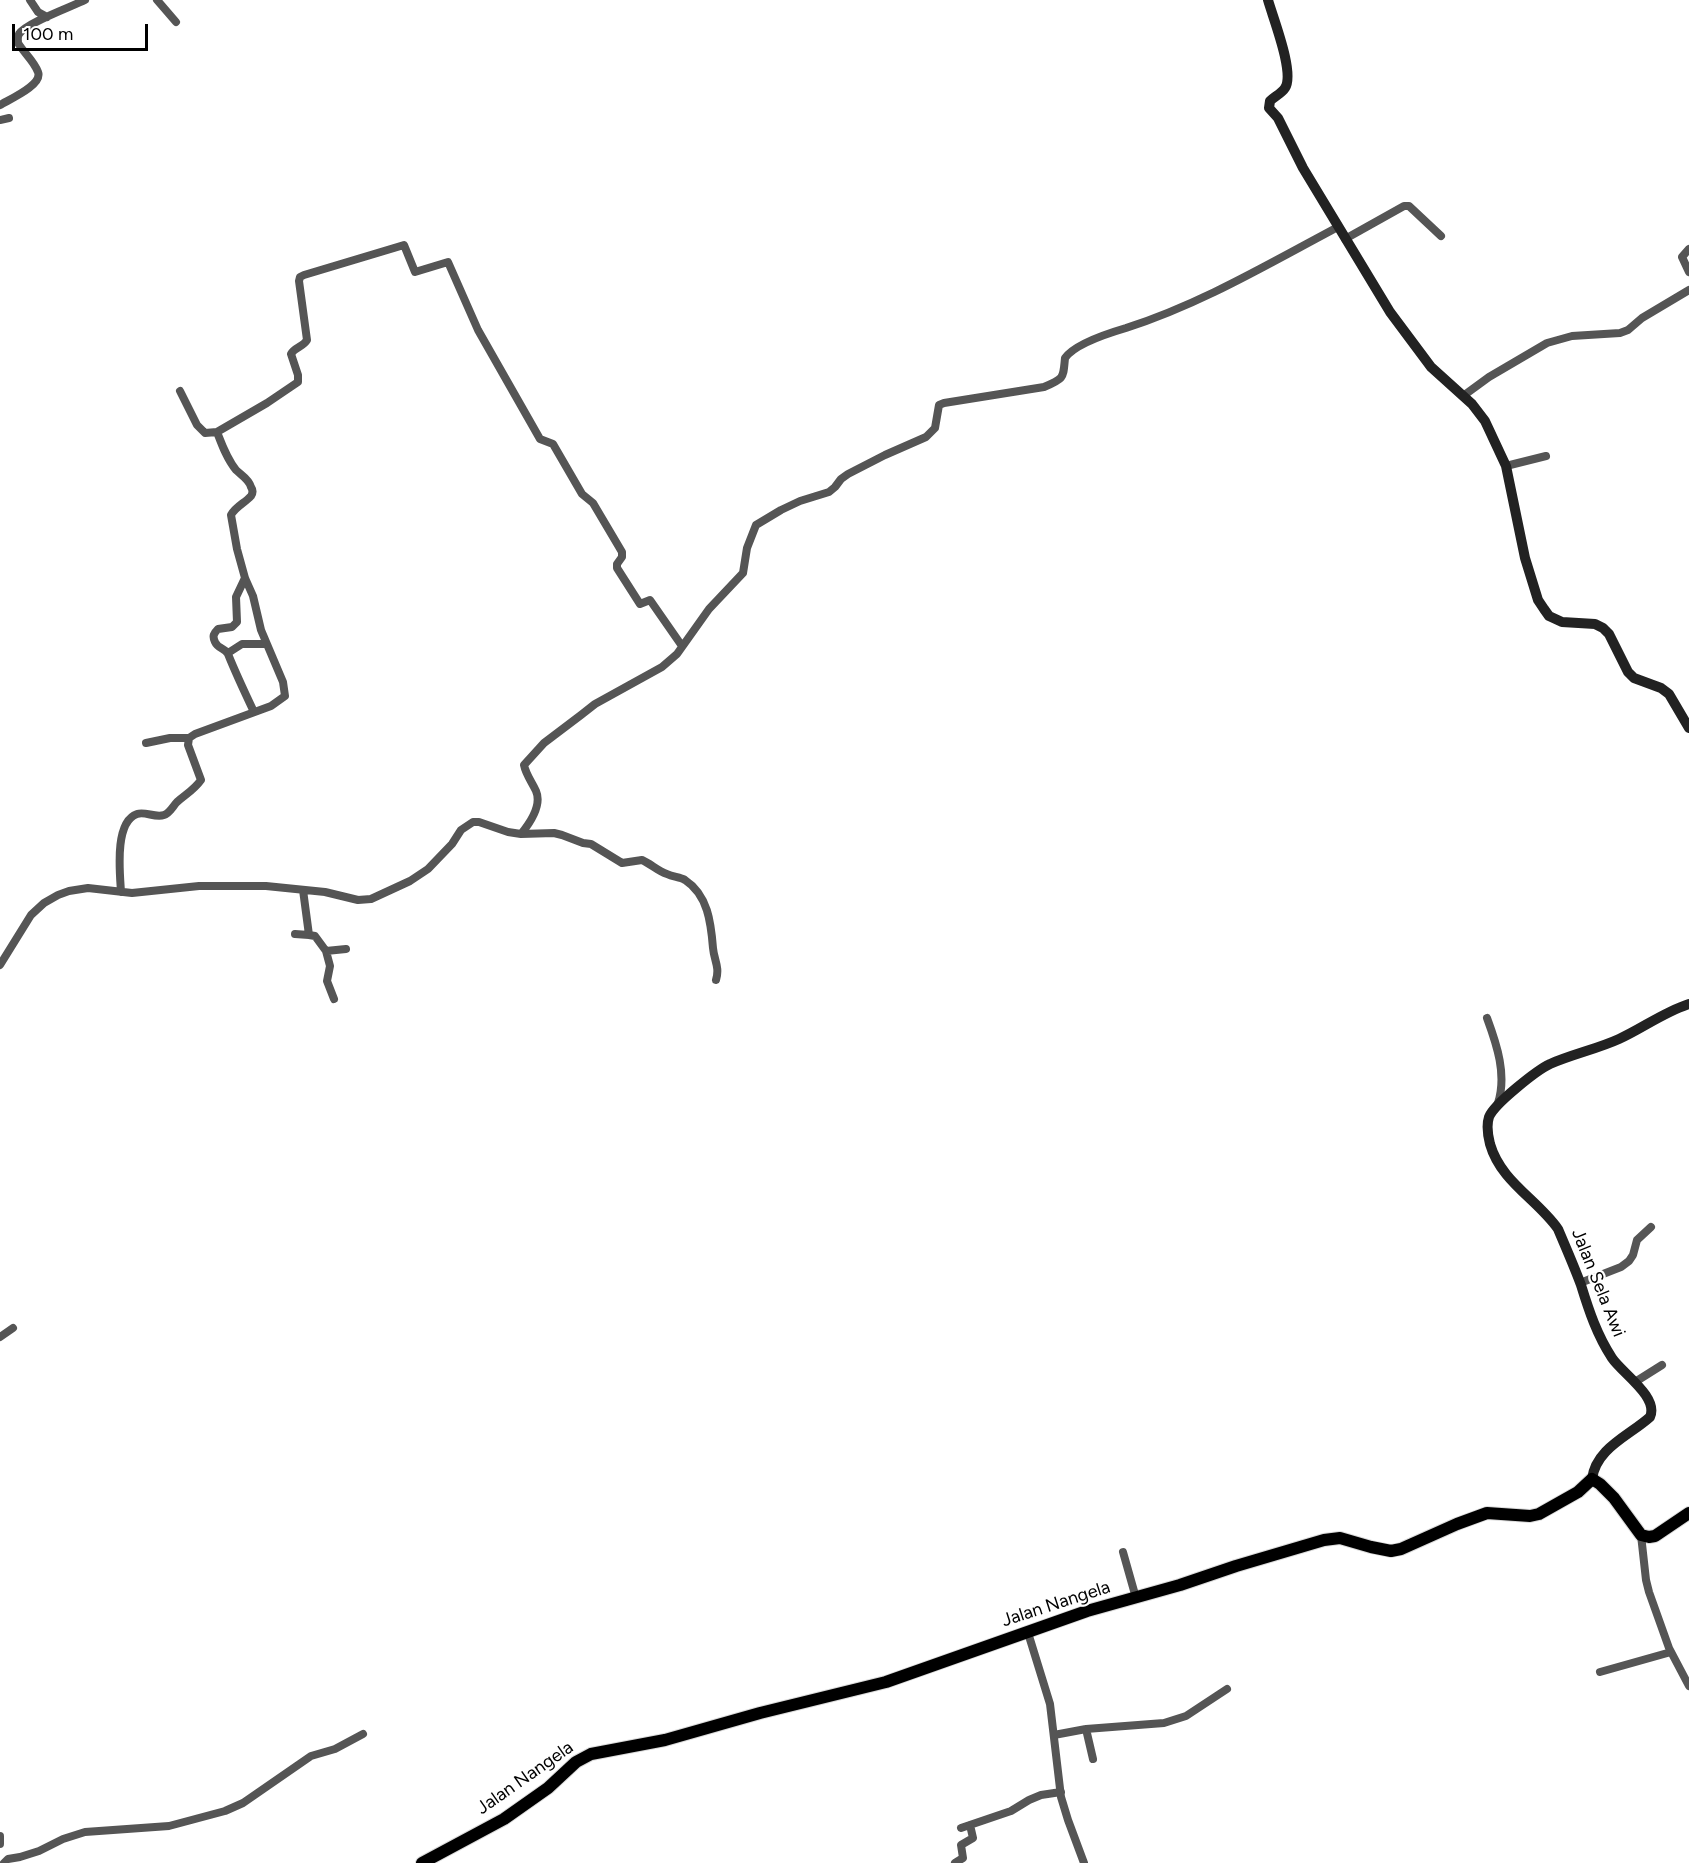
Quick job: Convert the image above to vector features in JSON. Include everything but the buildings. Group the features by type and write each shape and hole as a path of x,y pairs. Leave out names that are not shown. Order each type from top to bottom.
{"main road":[{"path":"1592,1479 1614,1498 1641,1535 1655,1536 1689,1513"},
{"name":"Jalan Nangela","path":"422,1863 504,1819 548,1788 576,1762 591,1754 665,1740 760,1713 859,1690 1088,1611 1324,1540 1340,1538 1391,1551 1401,1549 1487,1513 1530,1516 1539,1514 1578,1491 1592,1479"}],"street":[{"path":"30,0 38,12 47,17"},
{"path":"0,105 36,84 39,74 21,48 18,38 21,32 85,0"},
{"path":"157,0 176,22"},
{"path":"1268,0 1284,49 1288,79 1285,88 1270,101 1269,108 1278,118 1303,168 1390,312 1431,367 1463,396 1485,422 1506,466 1525,558 1538,600 1549,616 1562,622 1595,624 1603,628 1609,634 1628,672 1634,678 1661,688 1669,694 1689,728"},
{"path":"1345,238 1409,206 1441,236"},
{"path":"521,834 528,825 538,803 537,794 525,772 524,765 529,758 544,743 588,710 671,660 709,609 743,573 747,548 756,525 800,501 829,492 849,474 926,437 935,428 939,405 1051,384 1065,374 1065,358 1077,347 1194,302 1338,227"},
{"path":"180,391 198,428 205,433 217,432 298,382 291,354 306,342 307,338 299,281 301,276 403,245 415,272 447,261 478,330 540,439 553,444 582,494 593,502 622,552 617,566 630,588 641,605 650,600 682,646"},
{"path":"1689,249 1682,257 1689,272"},
{"path":"1463,396 1489,377 1547,343 1572,336 1620,333 1689,290"},
{"path":"146,743 170,738 189,738 271,706 285,696 283,682 266,644 253,596 245,578 231,515 253,492 247,480 235,469 226,454 217,432"},
{"path":"1506,466 1546,456"},
{"path":"245,578 236,597 237,622 232,627 218,629 213,634 217,646 228,653 254,712"},
{"path":"228,653 242,644 266,644"},
{"path":"121,892 118,855 126,824 133,815 139,813 159,815 167,813 201,780 188,745 189,738"},
{"path":"0,965 31,915 58,894 88,888 121,892 151,892 231,885 281,886 325,892 358,900 371,899 410,881 428,869 452,844 461,830 473,822 479,822 507,832 562,835 591,844 622,863 642,860 667,874 683,879 695,888 707,907 712,930 713,955 719,972 716,980"},
{"path":"303,890 309,935"},
{"path":"295,934 315,936 326,951 330,966 327,981 334,999"},
{"path":"326,951 346,949"},
{"path":"1497,1104 1546,1066 1612,1042 1689,1004"},
{"path":"1487,1018 1496,1043 1501,1070 1502,1083 1497,1104"},
{"name":"Jalan Sela Awi","path":"1497,1104 1489,1117 1487,1129 1491,1146 1510,1180 1540,1207 1558,1229 1599,1336 1614,1361 1635,1382 1649,1401 1652,1411 1646,1421 1612,1446 1599,1459 1592,1479"},
{"path":"1580,1283 1621,1267 1629,1261 1637,1240 1651,1227"},
{"path":"0,1337 13,1328"},
{"path":"1635,1382 1662,1365"},
{"path":"1641,1535 1646,1580 1671,1652 1689,1686"},
{"path":"1123,1552 1136,1598"},
{"path":"1026,1632 1050,1704 1061,1792 1082,1859"},
{"path":"1600,1672 1671,1652"},
{"path":"1054,1735 1086,1729 1164,1723 1186,1716 1227,1689"},
{"path":"1086,1729 1093,1759"},
{"path":"4,1863 8,1859 39,1851 84,1832 169,1826 225,1811 243,1803 311,1756 335,1749 363,1734"},
{"path":"961,1828 1011,1811 1041,1795 1061,1792"},
{"path":"955,1863 963,1858 961,1845 973,1838 970,1825"},
{"path":"0,1836 0,1844"}]}
